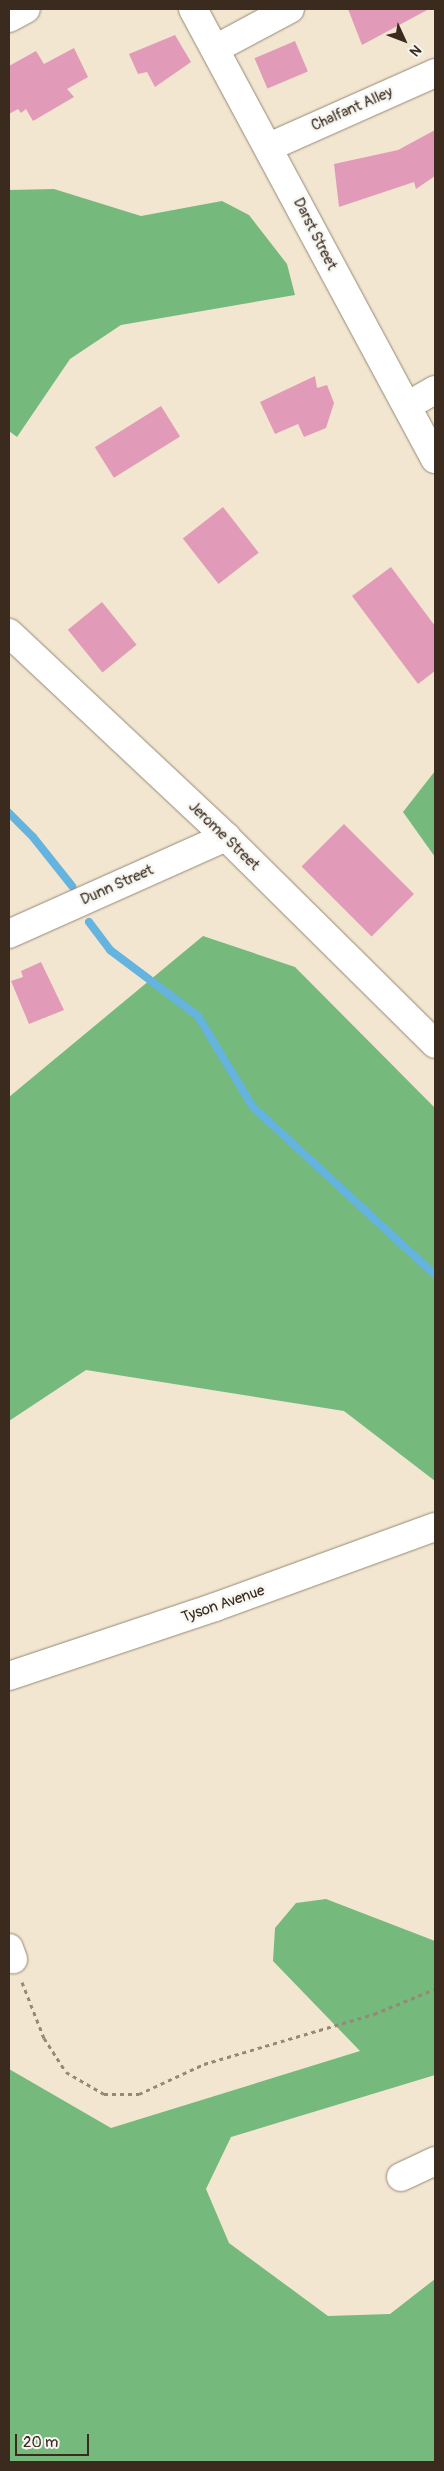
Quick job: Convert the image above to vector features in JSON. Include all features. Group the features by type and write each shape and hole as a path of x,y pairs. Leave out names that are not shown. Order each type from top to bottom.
{"street":[{"path":"9,18 26,9"},
{"name":"Darst Street","path":"193,9 270,147 435,459"},
{"path":"215,49 290,9"},
{"name":"Chalfant Alley","path":"270,147 435,73"},
{"path":"406,406 435,390"},
{"name":"Jerome Street","path":"9,633 226,837 435,1044"},
{"name":"Dunn Street","path":"9,934 226,837"},
{"name":"Tyson Avenue","path":"9,1676 215,1607 435,1527"},
{"path":"401,2177 435,2161"}],"path":[{"path":"11,1954 44,2038 66,2072 104,2094 139,2094 204,2064 374,2014 435,1989"}],"green space":[{"path":"54,189 141,216 222,201 249,215 287,264 295,295 121,325 70,359 17,437 9,431 9,190"},
{"path":"435,771 435,857 403,812"},
{"path":"203,936 295,967 435,1108 435,1481 344,1411 86,1370 9,1421 9,1097"},
{"path":"326,1899 435,1941 435,2075 231,2137 206,2189 229,2243 328,2316 390,2314 435,2279 435,2462 9,2462 9,2069 111,2128 360,2051 273,1961 275,1928 296,1903"}],"building":[{"path":"348,9 429,9 362,45"},
{"path":"175,35 191,62 155,87 147,72 138,74 129,54"},
{"path":"295,41 308,71 267,89 254,58"},
{"path":"74,48 88,77 67,89 74,97 33,121 26,109 21,113 18,109 9,114 9,66 36,51 44,64"},
{"path":"435,130 435,176 416,189 414,182 339,207 334,164 398,150"},
{"path":"315,376 317,388 327,385 334,403 326,428 304,437 298,424 275,434 260,402"},
{"path":"161,406 180,437 114,478 95,447"},
{"path":"223,507 259,553 219,584 183,538"},
{"path":"391,567 435,626 435,671 418,684 352,596"},
{"path":"102,602 137,645 102,672 68,630"},
{"path":"344,824 414,894 372,936 302,866"},
{"path":"41,962 64,1010 29,1024 11,981 23,977 21,971"}],"waterway":[{"path":"9,813 33,837 72,886"},
{"path":"89,922 110,950 198,1016 253,1107 435,1275"}]}
